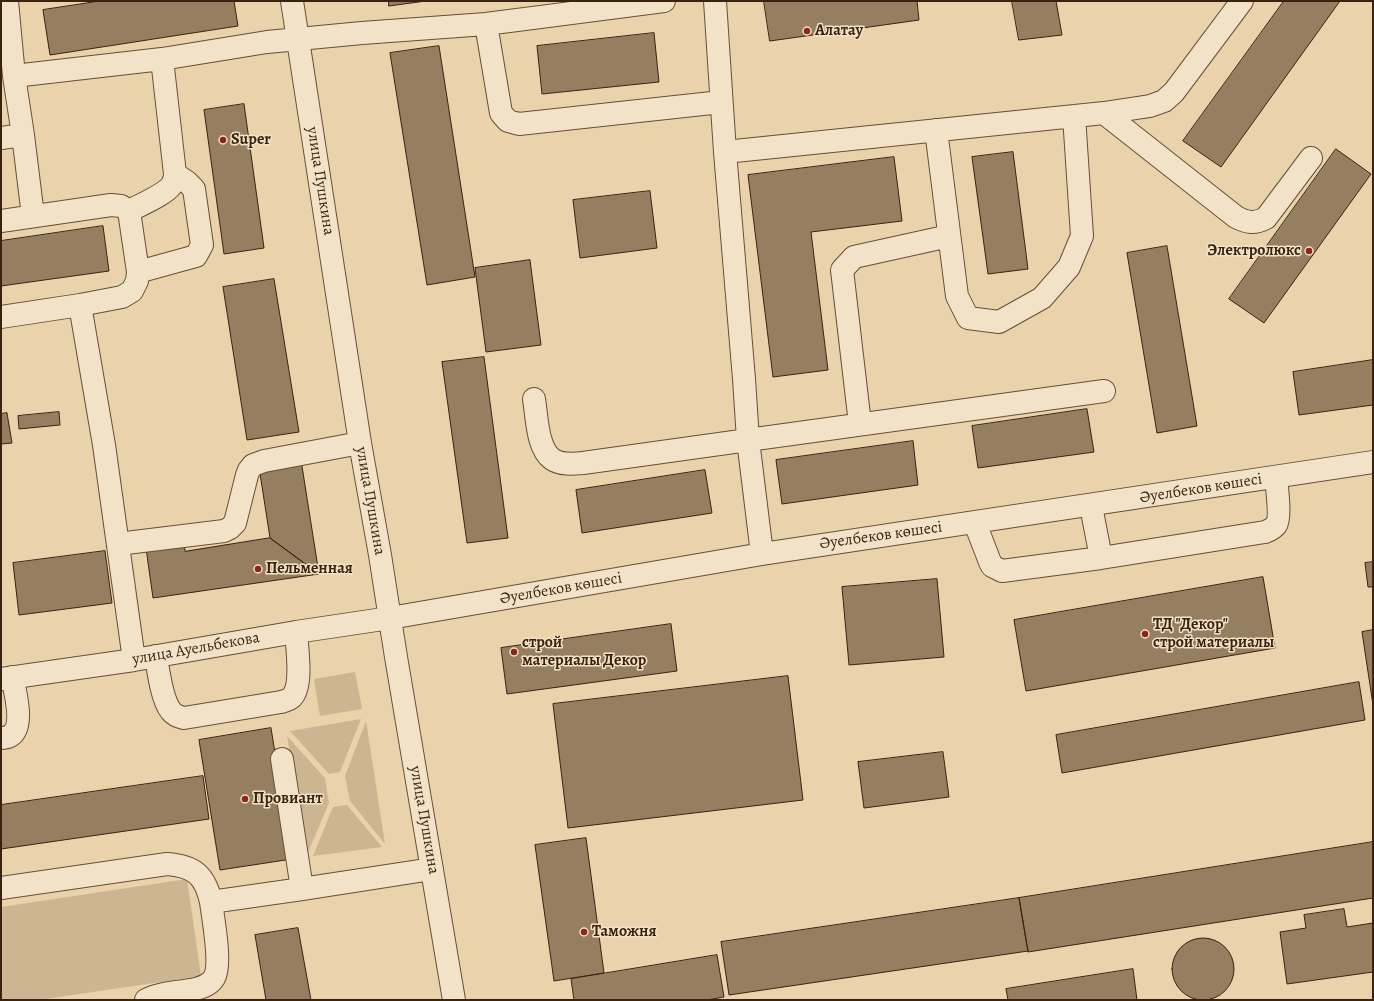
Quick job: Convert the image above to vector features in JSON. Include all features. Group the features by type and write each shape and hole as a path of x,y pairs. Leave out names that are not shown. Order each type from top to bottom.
{"street":[{"path":"7,1 14,76 33,216"},
{"name":"улица Пушкина","path":"292,1 360,443 454,1000"},
{"path":"14,76 162,59 266,42 486,24 664,1"},
{"path":"715,1 721,102 744,371 748,440 762,554"},
{"path":"725,152 1074,116 1150,106 1164,101 1185,80 1242,1"},
{"path":"486,24 501,113 508,121 518,124 721,102"},
{"path":"129,211 165,192 174,181 175,174 162,59"},
{"path":"1104,112 1236,217 1252,223 1266,218 1311,158"},
{"path":"936,130 957,296 968,318 999,322 1042,298 1069,267 1082,236 1074,116"},
{"path":"1,138 23,134"},
{"path":"138,272 196,256 202,245 194,189 175,174"},
{"path":"1,221 111,205 122,206 129,211 138,272 137,281 132,291 122,297 1,317"},
{"path":"860,424 842,270 854,257 949,236"},
{"path":"80,305 102,438 134,660"},
{"path":"534,399 539,434 544,449 552,460 567,464 1104,390"},
{"path":"118,544 224,531 235,523 247,476 253,465 264,461 360,443"},
{"name":"Әуелбеков көшесі","path":"390,618 762,554 1091,506 1373,462"},
{"path":"976,523 992,566 1002,571 1101,558 1271,530 1275,526 1278,518 1276,478"},
{"path":"1091,506 1101,558"},
{"name":"улица Ауельбекова","path":"7,678 134,660 296,632 390,618"},
{"path":"156,656 170,711 179,717 184,718 287,701 292,698 296,687 298,670 296,632"},
{"path":"1,738 11,736 16,731 19,717 7,678"},
{"path":"282,759 302,889"},
{"path":"1,888 167,864 186,867 201,876 207,885 212,902 217,959 215,977 210,983 202,988 160,995 146,1000"},
{"path":"212,902 432,869"}],"shaded area":[{"path":"355,672 362,709 320,716 314,679"},
{"path":"361,719 340,772 329,774 290,731"},
{"path":"366,721 385,844 350,801 345,776"},
{"path":"287,736 325,778 329,803 307,855"},
{"path":"347,805 382,847 313,856 333,807"},
{"path":"187,879 201,976 39,1000 1,1000 1,907"}],"building":[{"path":"100,1 234,1 238,26 50,55 43,10"},
{"path":"389,1 426,1 389,6"},
{"name":"Алатау","path":"764,1 917,1 919,20 770,41"},
{"path":"1012,1 1056,1 1062,35 1019,40"},
{"path":"1284,1 1340,1 1221,167 1183,141"},
{"path":"654,33 659,82 542,94 537,46"},
{"path":"439,46 475,277 427,285 390,53"},
{"path":"244,104 264,248 224,254 204,110"},
{"path":"1336,149 1371,174 1264,323 1229,299"},
{"path":"1013,152 1028,269 988,274 972,157"},
{"path":"894,157 902,221 811,232 828,370 773,377 748,175"},
{"path":"650,191 657,248 580,258 573,200"},
{"path":"103,226 109,271 1,286 1,241"},
{"path":"1167,246 1197,426 1157,433 1127,253"},
{"path":"530,260 541,345 486,352 475,268"},
{"path":"274,279 299,432 247,440 223,287"},
{"path":"484,357 508,538 467,543 442,362"},
{"path":"1373,360 1373,405 1299,415 1293,372"},
{"path":"1087,409 1094,452 978,468 972,426"},
{"path":"59,412 60,425 19,429 18,416"},
{"path":"7,413 12,443 1,444 1,414"},
{"path":"913,441 918,485 782,504 776,460"},
{"path":"301,460 319,574 270,538 259,467"},
{"path":"705,470 712,513 582,533 576,490"},
{"path":"270,538 319,574 153,598 146,548 184,543 185,551"},
{"path":"105,551 112,603 19,615 13,563"},
{"path":"1373,562 1373,587 1368,587 1365,563"},
{"name":"ТД \"Декор\" строй материалы","path":"1263,577 1275,648 1026,691 1014,620"},
{"path":"937,579 944,657 849,665 842,587"},
{"path":"671,624 677,671 507,694 501,648"},
{"path":"1373,630 1373,705 1362,632"},
{"path":"788,676 803,800 568,828 553,704"},
{"path":"1359,682 1365,720 1062,773 1056,735"},
{"name":"Провиант","path":"271,728 292,859 220,870 199,740"},
{"path":"943,752 949,797 864,808 858,762"},
{"path":"203,776 209,819 1,849 1,805"},
{"path":"586,838 604,973 554,981 535,845"},
{"path":"1373,842 1373,898 1028,952 1019,898"},
{"path":"1019,898 1028,951 729,995 721,942"},
{"path":"1344,909 1347,927 1373,923 1373,972 1287,984 1280,932 1306,928 1304,915"},
{"path":"298,928 311,1000 266,1000 255,935"},
{"path":"1197,938 1209,938 1225,947 1232,957 1234,969 1232,981 1225,991 1209,1000 1197,1000 1186,995 1177,986 1172,975 1172,963 1177,952 1186,943"},
{"path":"717,955 724,997 707,1000 574,1000 571,979"},
{"path":"1133,969 1137,1000 1008,1000 1006,989"}],"place":[{"name":"Алатау","path":"807,31"},
{"name":"Super","path":"223,140"},
{"name":"Электролюкс","path":"1309,251"},
{"name":"Пельменная","path":"258,569"},
{"name":"ТД \"Декор\" строй материалы","path":"1145,634"},
{"name":"строй материалы Декор","path":"514,652"},
{"name":"Провиант","path":"245,799"},
{"name":"Таможня","path":"584,932"}]}
